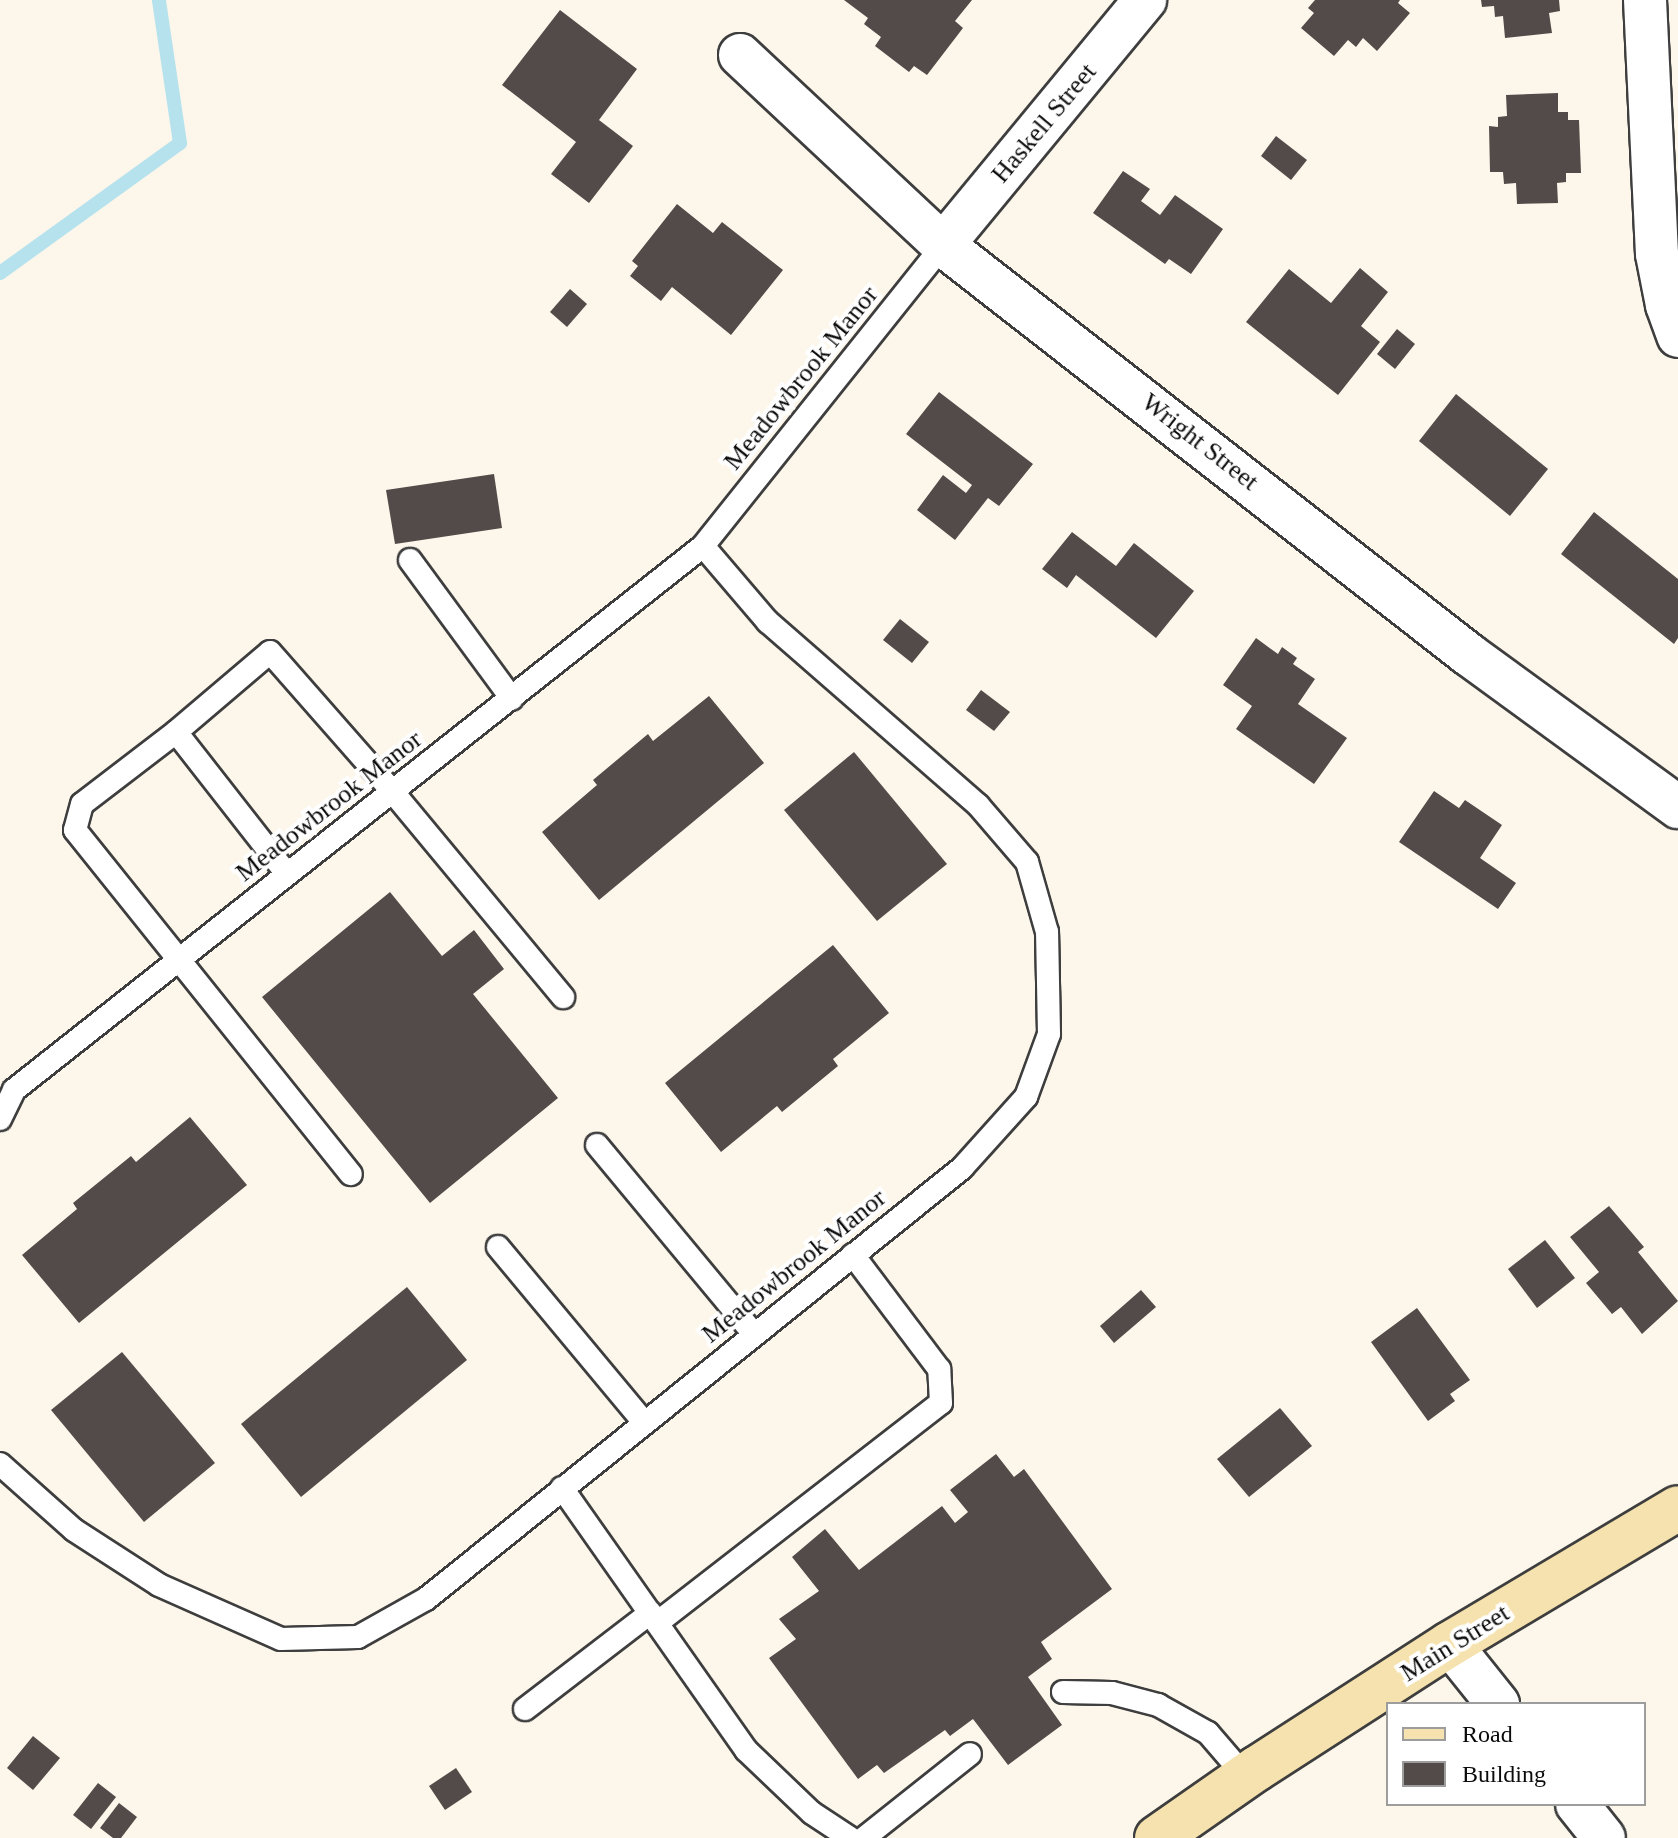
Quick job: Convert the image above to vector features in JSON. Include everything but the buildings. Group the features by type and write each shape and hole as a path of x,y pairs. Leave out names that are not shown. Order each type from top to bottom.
{"main road":[{"name":"Main Street","path":"1157,1838 1245,1776 1450,1644 1678,1508"}],"street":[{"name":"Haskell Street","path":"943,245 1145,0"},
{"path":"1645,0 1657,254 1667,305 1678,336"},
{"name":"Wright Street","path":"740,55 943,245 1468,654 1678,807"},
{"path":"1450,1644 1496,1702"},
{"path":"1579,1806 1604,1838"}],"lane":[{"name":"Meadowbrook Manor","path":"0,1119 14,1090 703,546 943,245"},
{"name":"Meadowbrook Manor","path":"0,1464 74,1530 159,1585 281,1639 358,1637 426,1599 962,1168 1026,1097 1049,1034 1047,932 1027,862 978,805 768,622 703,546"},
{"path":"410,560 512,699"},
{"path":"351,1174 177,961 75,830 82,804 176,732 270,652 392,791 563,997"},
{"path":"176,732 287,874"},
{"path":"597,1145 754,1334"},
{"path":"498,1247 644,1422"},
{"path":"525,1709 653,1618 941,1403 939,1369 853,1255"},
{"path":"562,1488 746,1750 812,1813 850,1838"},
{"path":"1063,1692 1112,1693 1158,1705 1208,1733 1245,1776"},
{"path":"864,1838 970,1754"}],"waterway":[{"path":"0,273 180,143 159,0"}]}
